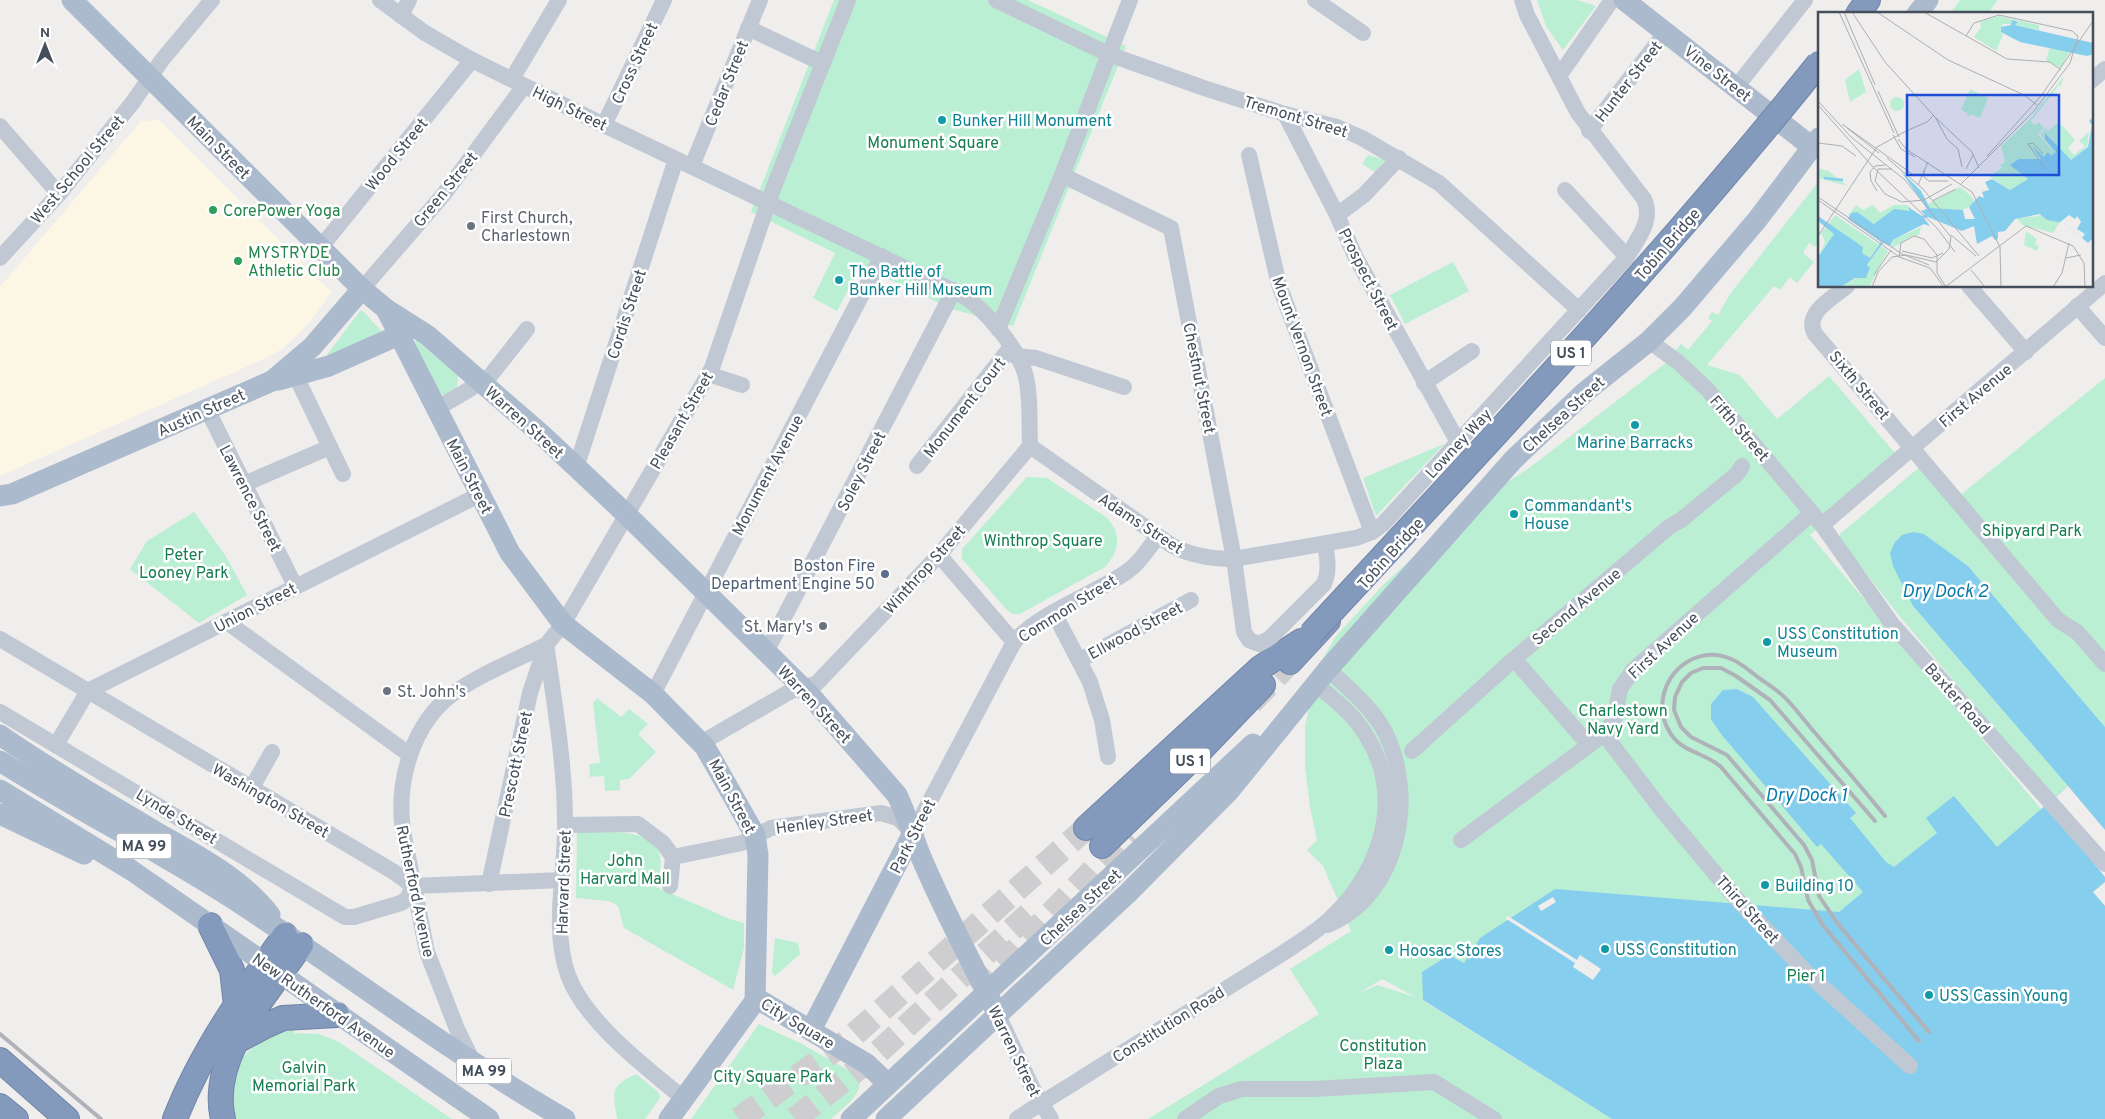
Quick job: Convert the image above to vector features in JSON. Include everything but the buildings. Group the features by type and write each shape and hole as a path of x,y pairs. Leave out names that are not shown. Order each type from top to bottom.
{"highway":[{"path":"1858,12 1867,0"},
{"name":"Tobin Bridge","path":"1277,666 1625,292 1716,187 1818,63"},
{"name":"Tobin Bridge","path":"1277,666 1311,634 1525,404 1639,277 1716,188 1818,63"},
{"path":"1086,828 1277,666"},
{"name":"US 1","path":"1102,846 1195,756 1277,666"},
{"path":"210,925 232,970 236,1005"},
{"path":"223,1119 221,1081 226,1061 273,969 293,940"},
{"path":"175,1119 198,1066 236,1005 273,969"},
{"path":"235,1042 283,1018 337,1015"},
{"path":"0,1060 67,1119"},
{"path":"0,1106 16,1119"}],"main road":[{"name":"Vine Street","path":"1624,0 1737,86 1815,142"},
{"path":"1919,12 1928,0"},
{"name":"Main Street","path":"82,3 150,78 320,248 362,289 386,309 510,553 563,624 653,694 708,751 754,835 758,855 756,998"},
{"name":"Chelsea Street","path":"886,1119 1128,893 1230,790 1317,682 1416,567 1513,460 1585,392 1649,341 1706,281 1757,220 1815,142"},
{"name":"Austin Street","path":"4,500 294,371 362,289"},
{"name":"Warren Street","path":"386,309 427,335 542,434 804,689 897,795 907,813 913,834 944,906 998,1015"},
{"path":"294,371 328,366 399,335"},
{"name":"Chelsea Street","path":"851,1119 988,994 1317,682"},
{"path":"0,735 55,771 241,885 261,902 293,940"},
{"name":"MA 99","path":"0,761 210,884 346,974 475,1065 565,1119"},
{"name":"New Rutherford Avenue","path":"0,790 103,852 159,889 337,1015 489,1119"},
{"name":"New Rutherford Avenue","path":"0,814 159,889"},
{"name":"Park Street","path":"810,1030 913,834"},
{"name":"City Square","path":"669,1119 751,1008 756,998 871,1067 888,1084"}],"street":[{"name":"West School Street","path":"0,258 59,194 162,60 212,0"},
{"name":"High Street","path":"380,0 401,16 472,60 676,160 768,202"},
{"path":"401,16 409,0"},
{"name":"Green Street","path":"362,289 444,194 518,83 559,0"},
{"name":"Cross Street","path":"604,125 664,0"},
{"name":"Cedar Street","path":"692,166 760,0"},
{"path":"848,0 768,202 954,290 982,310 998,329 1023,370 1027,383 1030,446"},
{"path":"996,0 1108,54"},
{"path":"998,329 1062,175 1130,0"},
{"path":"1315,0 1363,33"},
{"path":"1522,0 1559,76 1589,131"},
{"path":"1559,76 1612,0"},
{"path":"1737,86 1805,0"},
{"path":"748,28 822,64"},
{"name":"Hunter Street","path":"1589,131 1666,32"},
{"name":"Tremont Street","path":"1108,54 1285,114 1349,131 1399,158 1439,183 1579,310"},
{"name":"Wood Street","path":"320,248 472,60"},
{"path":"2092,80 2105,69"},
{"name":"Prospect Street","path":"1285,114 1338,216 1355,256 1458,442"},
{"path":"0,126 59,194"},
{"name":"Lowney Way","path":"1325,544 1372,532 1383,524 1627,257 1646,223 1647,205 1634,185 1589,131"},
{"name":"Mount Vernon Street","path":"1249,155 1279,285 1372,532"},
{"path":"1338,216 1382,178 1399,158"},
{"name":"Cordis Street","path":"576,468 676,160"},
{"name":"Chestnut Street","path":"1062,175 1171,228 1234,559 1244,632 1247,638 1254,643 1262,643 1269,639 1324,584 1328,576 1325,544"},
{"path":"1566,190 1627,257"},
{"name":"Pleasant Street","path":"563,624 708,374 768,202"},
{"name":"Monument Avenue","path":"653,694 882,256"},
{"name":"First Avenue","path":"1461,840 1604,734 1614,720 1620,688 1633,670 1817,519 1912,448 2105,283"},
{"name":"Sixth Street","path":"1845,288 1816,312 1812,321 1816,334 2058,620 2078,632 2105,664"},
{"path":"1971,288 2026,352"},
{"name":"Soley Street","path":"766,652 954,290"},
{"path":"2078,306 2105,338"},
{"path":"436,408 482,384 527,329"},
{"name":"Fifth Street","path":"1649,341 1701,383 1817,519"},
{"path":"1424,383 1472,351"},
{"path":"1013,352 1124,387"},
{"name":"Monument Court","path":"917,466 1013,352"},
{"path":"294,371 343,474"},
{"path":"708,374 742,385"},
{"name":"Lawrence Street","path":"207,409 295,586"},
{"name":"Adams Street","path":"1030,446 1158,536 1192,555 1217,559 1234,559 1325,544"},
{"name":"Winthrop Street","path":"701,743 791,691 804,689 821,680 939,555 1030,446"},
{"path":"244,484 330,447"},
{"name":"Second Avenue","path":"1412,751 1514,659 1669,527 1681,520 1737,474 1742,466"},
{"name":"Union Street","path":"88,691 479,495"},
{"name":"Baxter Road","path":"1817,519 1892,624 2105,864"},
{"name":"Common Street","path":"939,555 1014,642 1029,628 1126,572 1143,557 1158,536"},
{"name":"Ellwood Street","path":"1080,660 1191,600"},
{"path":"1054,613 1080,660 1097,701 1108,757"},
{"path":"227,622 410,755"},
{"path":"546,645 563,624"},
{"name":"Washington Street","path":"0,639 394,872 413,886"},
{"name":"Park Street","path":"913,834 1014,642"},
{"name":"Rutherford Avenue","path":"475,1065 457,1029 429,960 413,886 401,811 402,785 410,755 428,722 440,706 454,693 546,645"},
{"name":"Harvard Street","path":"546,645 564,772 566,825 560,927 569,976 591,1012 605,1027 684,1099"},
{"name":"Prescott Street","path":"490,884 530,693 546,645"},
{"path":"1514,659 1589,745"},
{"name":"Constitution Road","path":"1017,1119 1319,928 1354,891 1369,871 1381,840 1385,801 1379,767 1366,735 1345,709 1317,682"},
{"path":"56,745 88,691"},
{"name":"Lynde Street","path":"0,712 342,916 354,917 401,903 407,898 413,886"},
{"name":"Third Street","path":"1604,734 1661,809 1735,897 1807,973 1910,1066"},
{"path":"251,788 272,752"},
{"name":"Henley Street","path":"672,857 742,843 754,835 771,828 885,812 898,818 913,834"},
{"path":"566,825 638,824 663,843 672,857 670,886"},
{"path":"413,886 563,880"},
{"name":"Warren Street","path":"998,1015 1041,1104"},
{"path":"1185,1119 1219,1096 1242,1089 1314,1089 1434,1082 1494,1119"},
{"path":"1041,1104 1050,1119"}],"shaded area":[{"path":"159,120 331,292 314,317 296,336 282,349 266,358 0,476 0,287 141,121"}],"green space":[{"name":"Monument Square","path":"834,0 1028,0 1126,46 1013,326 952,309 861,266 837,311 813,298 835,253 751,212"},
{"path":"1537,0 1577,0 1596,6 1563,50 1546,26"},
{"path":"1960,0 1998,0 1989,12 1951,12"},
{"path":"1368,155 1385,160 1375,172 1362,164"},
{"name":"Charlestown Navy Yard","path":"1818,182 1818,243 1815,247 1809,243 1803,253 1814,262 1797,283 1790,277 1780,290 1774,286 1707,365 1740,375 1777,419 1829,376 1900,459 1810,535 2041,809 2053,798 1901,618 1840,540 1840,534 1922,465 1953,501 2105,378 2105,727 1968,566 1924,534 1913,606 2068,786 2105,937 1507,954 1422,1000 1612,1119 1148,1119 1319,1014 1290,969 1351,931 1323,866 1307,850 1317,840 1305,768 1305,726 1318,667 1336,636 1383,585 1462,512 1529,468 1666,363 1681,344 1688,350 1712,321 1708,318 1712,312 1718,315 1730,294","holes":["1382,979 1415,997 1377,985 1358,994"]},
{"path":"1453,262 1469,291 1405,324 1390,295"},
{"path":"362,310 382,332 326,356 360,311"},
{"path":"417,341 458,376 457,387 445,395 440,394 414,342"},
{"path":"1444,444 1376,516 1363,478"},
{"name":"Winthrop Square","path":"1027,477 1047,478 1106,517 1115,529 1117,542 1114,555 1105,567 1020,614 1013,614 1008,611 962,559 962,549"},
{"name":"Peter Looney Park","path":"194,512 225,555 247,595 199,623 130,569 147,541"},
{"path":"597,698 621,717 629,709 648,724 638,734 656,752 629,779 620,780 620,790 605,791 604,776 590,777 589,764 600,763 593,703"},
{"name":"John Harvard Mall","path":"577,832 626,833 640,836 652,842 659,852 661,867 656,887 730,919 744,923 744,948 733,990 624,928 618,906 609,901 576,898"},
{"path":"775,938 798,943 800,954 775,976 772,972"},
{"name":"City Square Park","path":"759,1024 800,1043 857,1075 859,1087 857,1093 831,1119 691,1119"},
{"name":"Galvin Memorial Park","path":"293,1026 294,1033 319,1034 339,1042 452,1119 235,1119 232,1099 233,1083 236,1069 242,1059 262,1042"},
{"path":"636,1074 659,1093 660,1098 645,1119 617,1119 615,1091 621,1083"}],"water":[{"path":"1913,532 1924,534 1968,566 2105,727 2105,1119 1612,1119 1423,1000 1422,972 1449,955 1464,963 1480,938 1555,889 1839,912 1863,892 1821,844 1817,847 1721,734 1711,719 1711,704 1723,690 1737,689 1753,697 1856,813 1850,818 1886,862 1894,867 1937,833 1926,818 1954,796 1997,847 2068,786 1913,606 1893,566 1890,553 1895,542 1902,535"}],"pier":[{"path":"2068,786 2105,830 2105,877 2047,805"},
{"path":"2105,882 2105,906 2093,892"},
{"path":"1553,897 1556,902 1541,911 1538,906"},
{"path":"1508,916 1577,960 1580,955 1601,969 1593,980 1573,967 1575,963 1505,918"}],"tunnel":[{"path":"1251,703 1290,662"},
{"path":"739,1119 847,1041 1086,828"},
{"path":"976,991 1129,833"},
{"path":"795,1119 874,1056 1029,914"}],"railway":[{"path":"1885,816 1790,703 1742,665 1731,659 1714,655 1699,657 1686,663 1674,673 1667,686 1663,700 1663,716 1669,731 1680,744 1721,767 1795,854 1801,867 1808,900 1822,924 1919,1041"},
{"path":"1875,821 1770,700 1736,676 1721,668 1703,668 1691,673 1682,682 1675,697 1674,710 1681,727 1691,737 1727,755 1804,845 1812,860 1819,896 1838,924 1929,1032"},
{"path":"0,1034 101,1119"}],"place":[{"name":"Bunker Hill Monument","path":"942,120"},
{"name":"CorePower Yoga","path":"213,210"},
{"name":"First Church, Charlestown","path":"471,226"},
{"name":"MYSTRYDE Athletic Club","path":"238,261"},
{"name":"The Battle of Bunker Hill Museum","path":"839,280"},
{"name":"Marine Barracks","path":"1635,425"},
{"name":"Commandant's House","path":"1514,514"},
{"name":"Boston Fire Department Engine 50","path":"885,574"},
{"name":"St. Mary's","path":"823,626"},
{"name":"USS Constitution Museum","path":"1767,642"},
{"name":"St. John's","path":"387,691"},
{"name":"Building 10","path":"1765,885"},
{"name":"USS Constitution","path":"1605,949"},
{"name":"Hoosac Stores","path":"1389,950"},
{"name":"USS Cassin Young","path":"1929,995"}],"park label":[{"name":"Shipyard Park","path":"2032,530"},
{"name":"Pier 1","path":"1806,975"},
{"name":"Constitution Plaza","path":"1383,1054"}],"water label":[{"name":"Dry Dock 2","path":"1945,591"},
{"name":"Dry Dock 1","path":"1806,795"}]}
